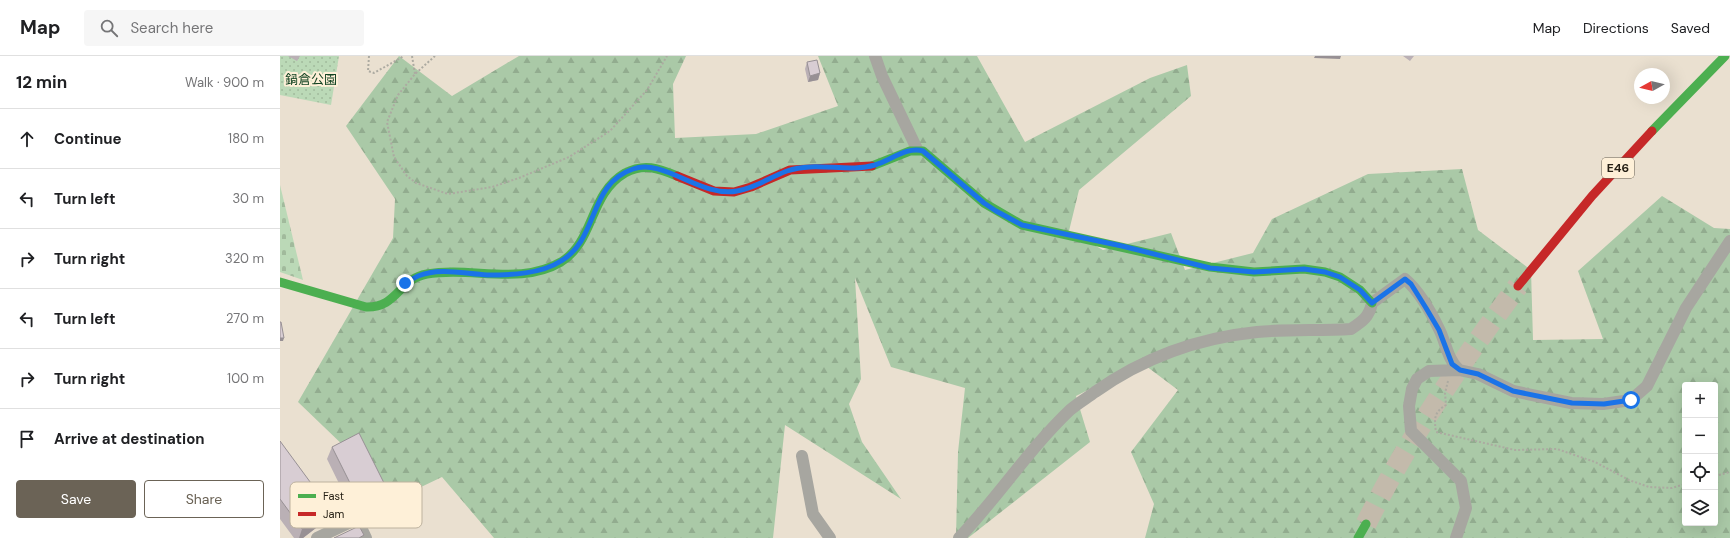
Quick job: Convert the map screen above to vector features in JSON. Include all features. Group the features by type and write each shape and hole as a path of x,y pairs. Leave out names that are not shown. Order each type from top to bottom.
{"main road":[{"name":"E46","path":"1518,286 1550,244 1588,201 1660,122 1725,56"},
{"path":"280,282 320,295 366,307 379,307 390,300 405,283 419,276 449,271 488,275 518,273 545,269 562,261 584,238 603,192 609,184 633,169 648,166 710,189 725,192 737,191 757,186 788,170 819,166 849,168 874,165 910,150 917,149 923,151 996,211 1022,225 1122,246 1210,268 1254,272 1304,269 1325,272 1340,277 1360,290 1372,303"},
{"path":"1358,538 1366,524"}],"street":[{"path":"875,56 882,76 917,149"},
{"path":"1456,538 1466,508 1461,481 1411,431 1409,406 1412,389 1417,379 1424,373 1460,370 1478,374 1513,391 1572,403 1604,404 1631,400 1648,386 1686,308 1730,241"},
{"path":"959,538 1054,427 1072,409 1113,380 1151,359 1180,348 1222,337 1258,332 1351,329 1364,321 1370,312 1372,303 1405,279 1411,284 1439,330 1452,364 1460,370"},
{"path":"802,456 813,514 830,538"},
{"path":"317,538 338,528"},
{"path":"361,528 366,538"}],"path":[{"path":"369,56 368,71 374,73 404,56"},
{"path":"412,56 415,74"},
{"path":"435,56 415,74 398,94 387,122 394,157 407,176 416,182 448,194 492,187 519,178 568,157 610,131 647,90 667,56"},
{"path":"1460,370 1449,379 1446,387 1446,405 1437,412 1434,417 1436,432 1515,450 1556,449 1595,462 1629,480 1649,487 1672,488 1682,485"},
{"path":"1718,475 1730,472"}],"green space":[{"name":"鍋倉公園","path":"280,56 339,56 331,105 280,95"},
{"path":"399,56 452,96 519,56 686,56 673,84 675,138 756,134 838,106 818,56 977,56 1025,142 1150,78 1187,65 1191,96 1079,190 1069,231 1103,250 1171,233 1185,270 1253,253 1272,219 1368,174 1462,169 1478,230 1531,270 1533,340 1603,339 1578,271 1662,196 1714,228 1730,229 1730,538 1145,538 1154,504 1131,452 1178,390 1142,363 1076,396 1090,442 968,538 956,538 958,452 965,388 891,367 855,278 861,379 849,404 862,442 901,499 785,425 773,538 494,538 442,477 422,487 422,482 381,482 298,402 393,238 395,199 346,126"},
{"path":"280,185 303,280 280,272"}],"building":[{"path":"817,60 820,73 810,76 807,62"},
{"path":"281,322 284,338 280,338"},
{"path":"359,433 384,482 350,482 332,447"},
{"path":"280,441 310,482 290,482 290,513 280,499"},
{"path":"355,528 360,528 364,535 359,538 334,538"}],"tunnel":[{"path":"1366,524 1399,462 1436,402 1476,343 1518,286"}],"traffic: fast":[{"path":"1652,131 1725,56"},
{"path":"872,166 910,151 923,151 984,203 1022,225 1210,267 1254,272 1304,269 1325,272 1340,277 1360,290 1372,303"},
{"path":"280,282 366,307 377,306 385,303 410,281 427,274 444,272 512,274 529,273 545,269 561,262 572,253 587,230 605,193 613,182 625,173 645,167 657,169 677,176"},
{"path":"1358,538 1366,524"}],"traffic: jam":[{"path":"1518,286 1592,196 1652,131"},
{"path":"677,176 714,191 734,192 751,187 790,170 872,166"}],"route":[{"path":"405,283 419,276 449,271 488,275 518,273 545,269 562,261 584,238 603,192 609,184 622,174 633,169 648,166 710,189 725,192 737,191 757,186 788,170 819,166 849,168 874,165 910,150 917,149 923,151 984,203 1022,225 1122,246 1210,268 1254,272 1278,272 1304,269 1325,272 1340,277 1360,290 1372,303 1405,279 1411,284 1418,294 1439,330 1452,364 1460,370 1478,374 1513,391 1572,403 1604,404 1631,400"}]}
